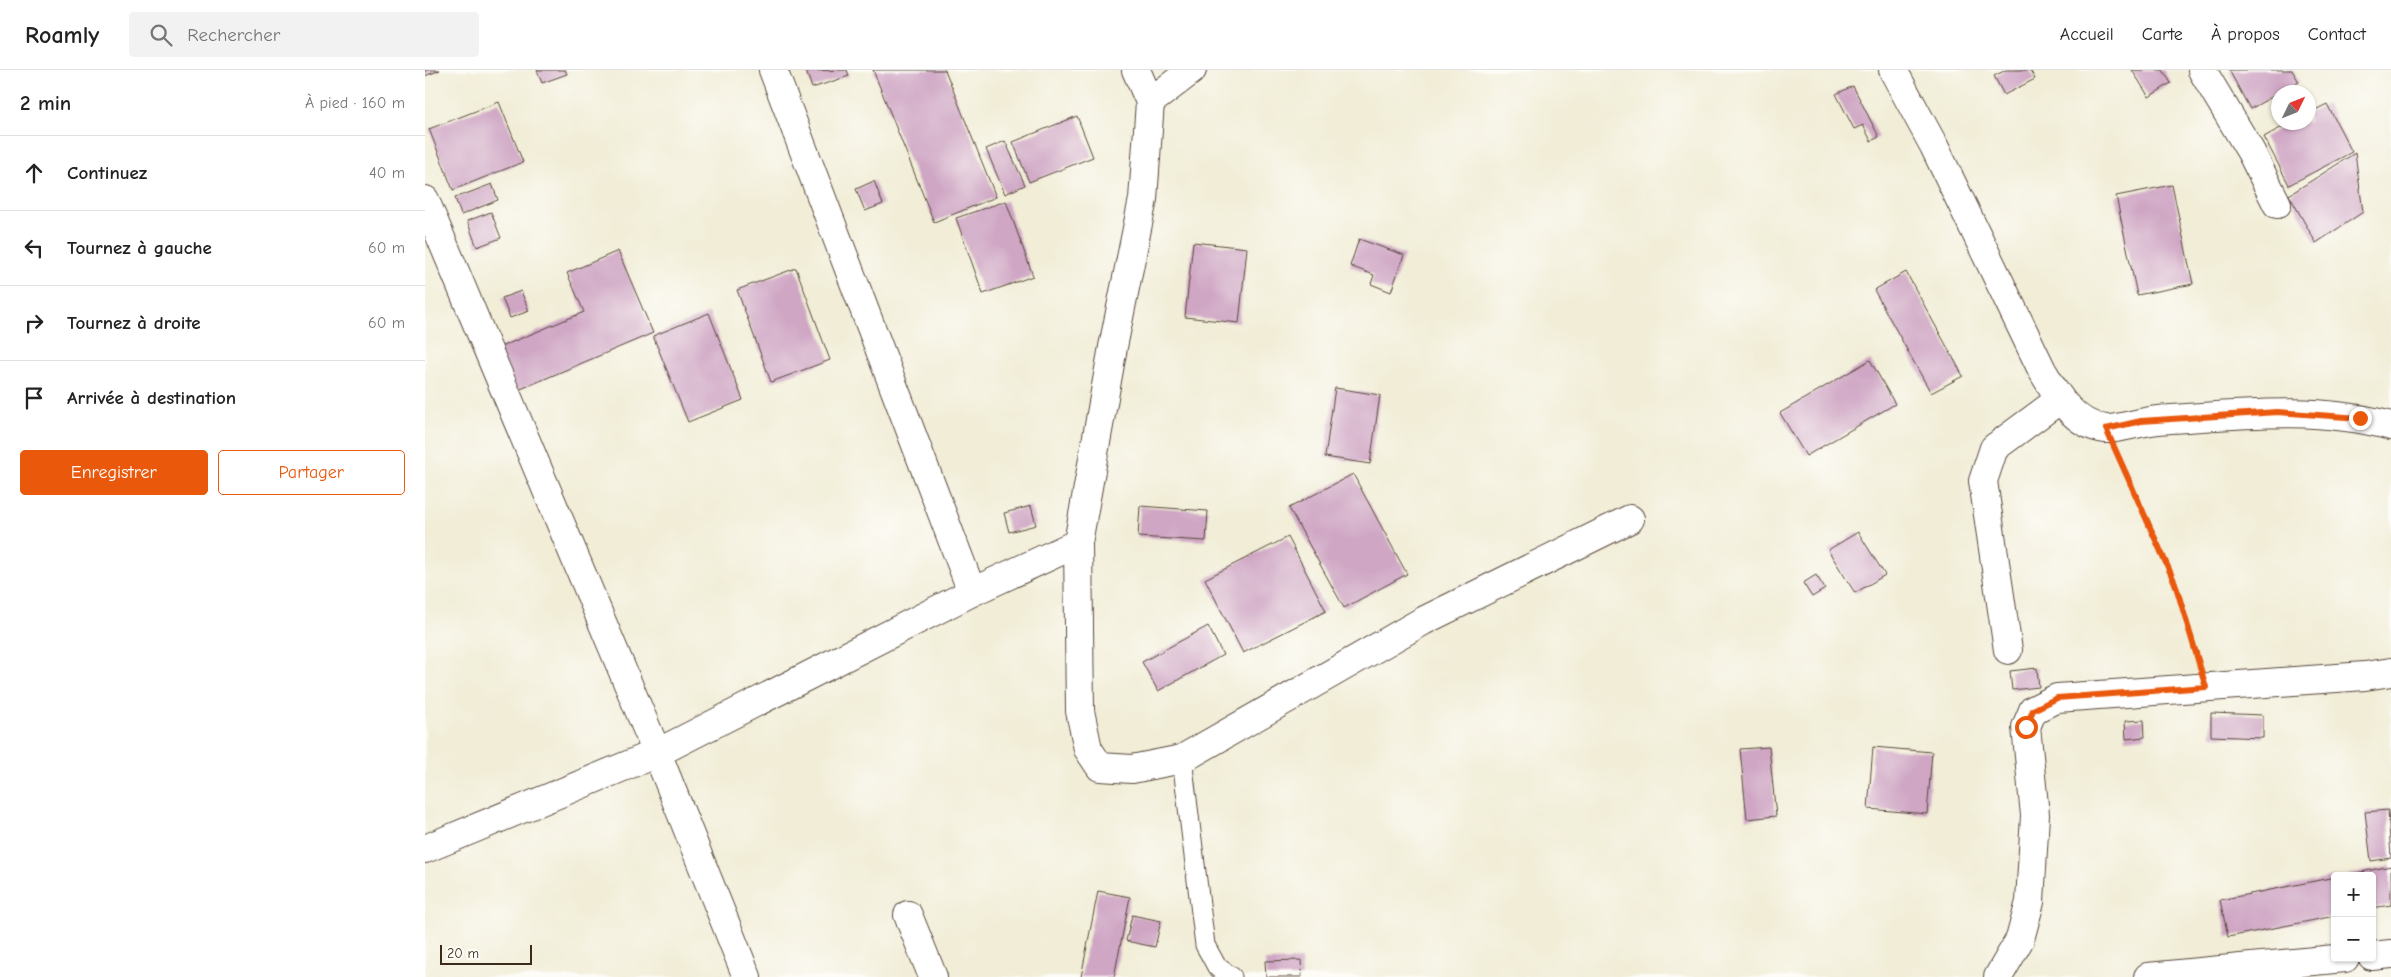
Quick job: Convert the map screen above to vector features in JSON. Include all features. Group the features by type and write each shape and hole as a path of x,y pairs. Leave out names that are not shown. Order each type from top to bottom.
{"street":[{"path":"773,70 972,592"},
{"path":"1136,70 1150,102 1143,199 1113,347 1078,543 1080,711 1088,749 1101,767 1132,769 1182,759 1423,621 1630,519"},
{"path":"1150,102 1192,70"},
{"path":"1893,70 1934,146 2042,370 2059,400 2083,421 2106,429 2141,421 2277,412 2360,418 2391,426"},
{"path":"2202,70 2251,152 2277,204"},
{"path":"425,200 657,753 747,977"},
{"path":"2008,650 1983,481 1993,448 2059,400"},
{"path":"425,849 657,753 972,592 1078,543"},
{"path":"1998,977 2020,939 2030,902 2035,815 2026,727 2033,710 2057,698 2365,676 2391,672"},
{"path":"908,915 933,977"},
{"path":"2376,956 2391,954"},
{"path":"2148,977 2331,959"}],"lane":[{"path":"1182,759 1205,945 1217,967 1232,977"}],"path":[{"path":"2106,429 2175,583 2206,687"}],"building":[{"path":"425,70 440,70 425,76"},
{"path":"537,70 565,70 567,74 542,83"},
{"path":"847,70 849,76 812,88 806,71"},
{"path":"873,70 945,70 996,197 934,222"},
{"path":"2006,70 2030,70 2035,79 2004,95 1994,76"},
{"path":"2132,70 2163,70 2171,83 2149,97"},
{"path":"2229,70 2292,70 2299,82 2294,85 2271,85 2271,97 2250,109"},
{"path":"1853,86 1879,137 1871,141 1863,125 1854,129 1836,94"},
{"path":"499,102 523,162 453,190 429,129"},
{"path":"2327,104 2352,152 2289,185 2264,137 2277,130 2316,130 2316,110"},
{"path":"1077,116 1093,157 1029,182 1013,142"},
{"path":"1005,141 1025,185 1005,194 986,149"},
{"path":"2355,153 2363,212 2316,243 2289,195"},
{"path":"874,181 883,204 865,211 856,189"},
{"path":"492,184 498,200 461,215 455,198"},
{"path":"2172,185 2193,284 2137,295 2116,196"},
{"path":"1006,201 1033,276 983,294 956,218"},
{"path":"491,212 501,238 477,247 467,221"},
{"path":"1359,239 1404,255 1391,292 1371,284 1374,275 1350,266"},
{"path":"1193,242 1247,248 1239,323 1185,317"},
{"path":"618,251 653,333 516,391 498,348 584,312 567,273"},
{"path":"796,268 830,360 771,382 737,290"},
{"path":"1906,272 1963,376 1931,393 1874,290"},
{"path":"521,291 529,311 510,318 502,298"},
{"path":"709,313 743,400 688,422 653,336"},
{"path":"1870,360 1895,404 1806,456 1780,413"},
{"path":"1335,388 1380,395 1370,464 1325,457"},
{"path":"1353,474 1407,574 1344,608 1289,508"},
{"path":"1031,506 1036,525 1009,532 1004,513"},
{"path":"1140,506 1208,511 1206,541 1138,537"},
{"path":"1858,532 1885,575 1855,593 1828,550"},
{"path":"1288,537 1326,611 1243,653 1205,579"},
{"path":"1816,575 1825,589 1812,597 1803,583"},
{"path":"1208,626 1223,655 1158,691 1142,662"},
{"path":"2037,668 2039,687 2012,690 2010,671"},
{"path":"2211,713 2263,715 2263,738 2211,736"},
{"path":"2144,720 2145,737 2126,739 2125,721"},
{"path":"1769,747 1776,816 1747,819 1740,749"},
{"path":"1873,747 1932,752 1927,814 1868,809"},
{"path":"2388,810 2391,858 2371,861 2365,812"},
{"path":"2391,866 2391,905 2376,907 2376,872 2361,872"},
{"path":"2331,878 2331,917 2228,937 2220,900"},
{"path":"1098,891 1130,897 1114,977 1081,977"},
{"path":"1132,915 1161,921 1155,947 1126,941"},
{"path":"1301,960 1302,977 1266,977 1265,961"}],"route":[{"path":"2026,727 2033,710 2057,698 2206,687 2175,583 2106,429 2141,421 2277,412 2360,418"}]}
